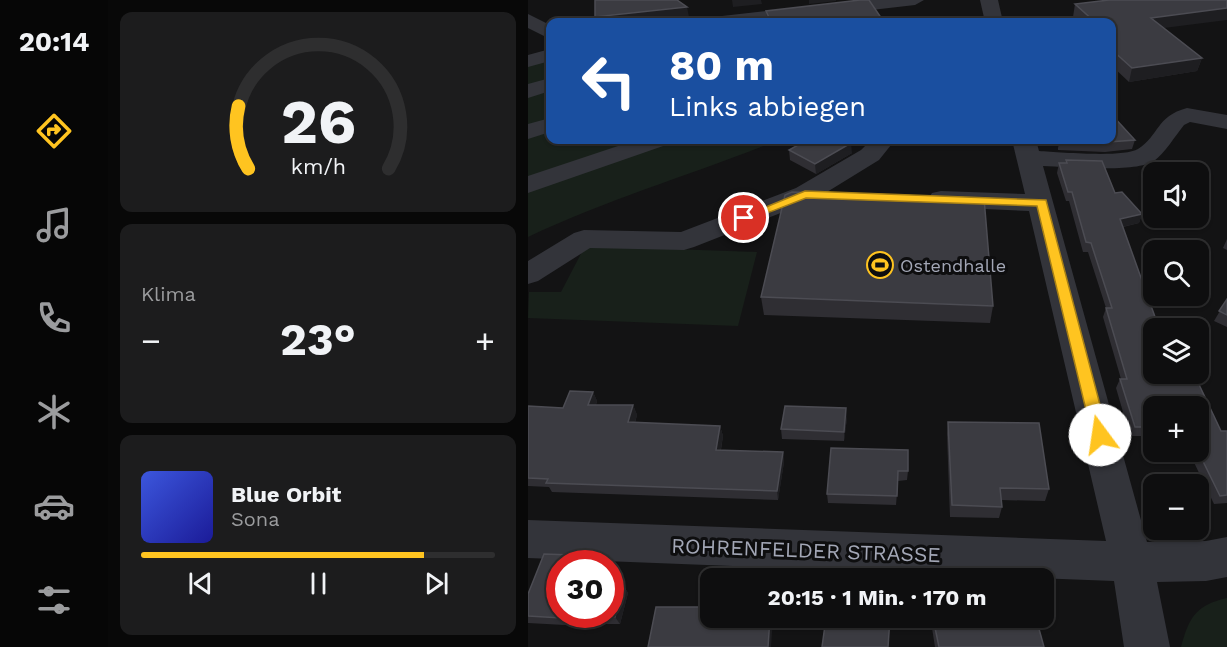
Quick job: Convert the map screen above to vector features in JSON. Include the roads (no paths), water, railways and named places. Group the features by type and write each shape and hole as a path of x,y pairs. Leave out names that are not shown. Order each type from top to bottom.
{"street":[{"path":"758,18 915,0"},
{"path":"989,0 993,18"},
{"path":"528,20 546,31"},
{"path":"528,61 546,56"},
{"path":"528,91 546,85"},
{"path":"1147,647 1132,562 1027,149 1114,161 1145,156 1176,120 1187,115 1227,122"},
{"path":"528,132 546,125"},
{"path":"528,185 646,144"},
{"path":"528,274 584,239 684,241 805,194 870,155 880,144"},
{"path":"805,194 852,196"},
{"path":"912,198 1041,202"},
{"name":"ROHRENFELDER STRASSE","path":"528,539 1132,562 1206,561 1227,557"}],"place":[{"name":"Ostendhalle","path":"880,265"}]}
